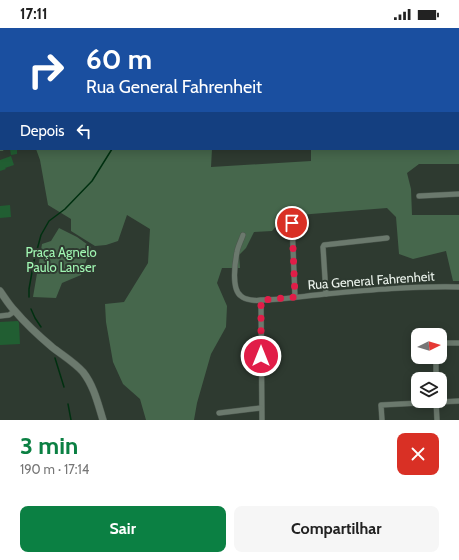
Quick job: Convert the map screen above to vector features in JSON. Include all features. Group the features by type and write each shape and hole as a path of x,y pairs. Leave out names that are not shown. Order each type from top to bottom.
{"main road":[{"path":"0,292 15,311 42,339 75,364 83,373 91,386 103,420"}],"street":[{"path":"419,196 459,194"},
{"path":"292,223 295,297"},
{"name":"Rua General Fahrenheit","path":"244,235 237,251 234,274 235,287 238,293 246,298 261,300 414,287 459,287"},
{"path":"326,294 324,245 387,238"},
{"path":"261,300 262,420"},
{"path":"0,316 9,316 15,311"},
{"path":"447,343 459,343"},
{"path":"447,402 459,401"},
{"path":"382,420 381,405 411,403"},
{"path":"220,413 261,408"},
{"path":"436,408 436,420"}],"green space":[{"path":"36,150 212,150 211,167 311,161 311,150 459,150 459,164 419,164 407,173 411,189 412,215 459,215 459,281 453,281 446,251 413,259 399,254 396,217 387,208 311,214 283,218 272,231 254,232 246,248 239,255 240,268 222,268 217,283 227,306 226,327 211,354 197,403 194,420 146,420 140,399 123,384 113,362 106,322 105,304 124,302 148,263 150,229 127,215 118,241 106,245 95,246 71,231 71,219 48,205 40,160"},
{"name":"Praça Agnelo Paulo Lanser","path":"59,228 77,237 91,247 81,275 62,283 56,298 33,297 42,244 51,241"}],"building":[{"path":"10,150 17,150 17,154 11,155"},
{"path":"11,156 14,165 0,171 0,160"},
{"path":"10,205 11,217 0,218 0,206"},
{"path":"18,321 20,344 0,345 0,322"}],"waterway":[{"path":"29,297 34,261 41,235 49,221 65,209 92,181 111,150"},
{"path":"31,309 41,327"},
{"path":"55,358 64,387"},
{"path":"68,404 71,420"}],"route":[{"path":"261,356 261,300 295,297 292,223"}]}
